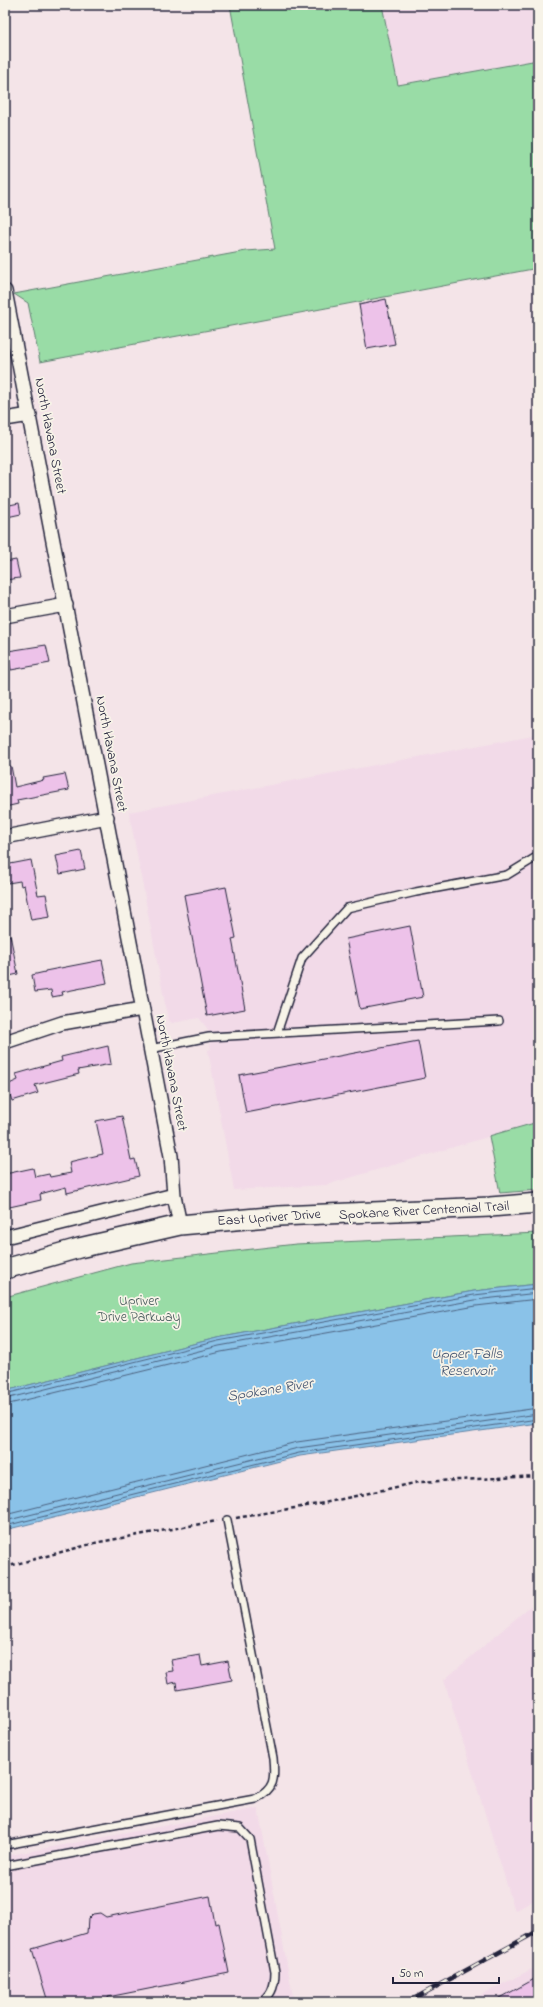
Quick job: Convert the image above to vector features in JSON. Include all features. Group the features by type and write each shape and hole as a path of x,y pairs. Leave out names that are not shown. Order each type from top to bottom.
{"street":[{"name":"North Havana Street","path":"5,291 171,1156 174,1195 180,1225"},
{"path":"5,419 30,415"},
{"path":"5,616 66,605"},
{"path":"5,837 107,817"},
{"path":"5,1042 62,1023 142,1009"},
{"path":"5,1237 174,1195"},
{"name":"East Upriver Drive","path":"5,1269 79,1248 180,1225 279,1216 538,1203"}],"lane":[{"path":"277,1033 302,958 348,908 416,892 507,875 538,856"},
{"path":"150,1049 209,1037 499,1021"},
{"path":"5,1845 255,1799 265,1794 272,1785 274,1776 273,1758 227,1520"},
{"path":"5,1866 218,1826 240,1828 250,1839 275,1972 275,1985 266,2000 260,2002"}],"path":[{"path":"5,1568 99,1542 324,1503 419,1482 538,1476"}],"shaded area":[{"path":"382,5 538,5 538,60 397,85"},
{"path":"538,734 538,1122 326,1185 234,1190 208,1050 211,1049 207,1028 199,1018 172,1023 168,1020 129,812"},
{"path":"538,1594 538,1898 515,1911 444,1680 534,1603"},
{"path":"258,1808 294,2002 5,2002 5,1856"},
{"path":"538,1966 538,2002 467,2002"}],"green space":[{"path":"230,5 382,5 398,85 538,60 538,268 40,362 28,303 14,294 246,251 275,249"},
{"path":"538,1122 538,1190 500,1193 489,1136"},
{"name":"Upriver Drive Parkway","path":"538,1233 538,1284 474,1291 217,1338 5,1391 5,1297 131,1263 296,1244"}],"water":[{"name":"Upper Falls Reservoir","path":"538,1284 538,1423 300,1456 5,1530 5,1391 217,1338 474,1291"}],"building":[{"path":"386,299 395,344 367,349 359,305"},
{"path":"19,503 21,514 7,517 5,506"},
{"path":"16,560 20,578 5,580 5,562"},
{"path":"46,645 50,663 11,670 8,651"},
{"path":"5,766 11,766 15,787 44,780 43,778 65,774 69,790 17,800 18,804 5,807"},
{"path":"81,851 85,869 60,874 56,856"},
{"path":"31,860 38,895 46,894 50,917 31,920 24,885 21,886 20,881 8,883 5,865"},
{"path":"226,887 236,938 232,939 245,1009 207,1016 184,895"},
{"path":"410,926 423,997 360,1009 346,939"},
{"path":"10,935 18,974 5,977 5,936"},
{"path":"102,960 107,983 62,992 63,995 52,997 51,990 35,992 32,975"},
{"path":"418,1041 425,1078 246,1113 239,1075"},
{"path":"108,1046 111,1064 78,1070 79,1074 35,1085 38,1093 12,1101 7,1085 18,1080 16,1074 62,1061 61,1057"},
{"path":"122,1116 131,1160 135,1159 139,1176 67,1193 66,1187 40,1194 41,1200 5,1208 5,1174 33,1168 35,1177 49,1174 50,1177 71,1173 69,1162 103,1154 96,1121"},
{"path":"200,1655 202,1666 228,1661 232,1680 177,1690 176,1682 168,1684 166,1672 173,1671 171,1660"},
{"path":"210,1896 215,1924 219,1923 229,1973 108,1997 109,2002 48,2002 32,1949 87,1933 88,1919 93,1914 100,1913 106,1917"},
{"path":"538,1977 538,2002 493,2002"}],"railway":[{"path":"408,2002 538,1931"}],"water label":[{"name":"Spokane River","path":"270,1390"}]}
